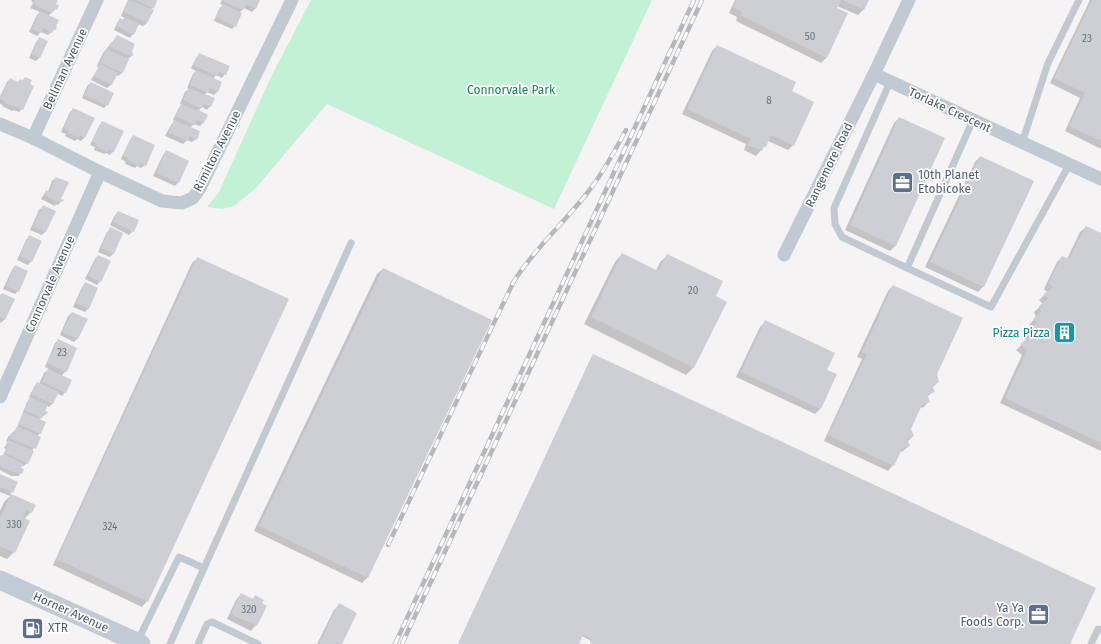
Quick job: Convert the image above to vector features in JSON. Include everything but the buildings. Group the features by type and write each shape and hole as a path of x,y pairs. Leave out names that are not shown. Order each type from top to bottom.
{"main road":[{"name":"Horner Avenue","path":"0,580 135,642"}],"street":[{"name":"Bellman Avenue","path":"33,138 97,0"},
{"name":"Rimilton Avenue","path":"0,124 33,138 162,201 182,203 196,195 292,0"},
{"path":"874,74 909,0"},
{"name":"Torlake Crescent","path":"874,74 1101,179"},
{"name":"Rangemore Road","path":"784,255 874,74"},
{"name":"Connorvale Avenue","path":"0,397 100,172"}],"lane":[{"path":"1022,143 1048,63 1079,0"},
{"path":"890,82 834,208 835,224 842,238 992,307 1069,165"},
{"path":"907,268 973,120"},
{"path":"170,644 351,243"},
{"path":"135,642 179,557 204,568"},
{"path":"198,644 206,624 212,622 258,644"},
{"path":"1091,644 1100,628"}],"green space":[{"name":"Connorvale Park","path":"311,0 652,0 554,209 327,104 256,188 234,206 222,209 207,207 219,192 271,77"}],"railway":[{"path":"395,644 694,0"},
{"path":"402,644 702,0"},
{"path":"388,545 514,281 540,247 593,185 626,130"}],"place":[{"name":"10th Planet Etobicoke","path":"903,182"},
{"name":"Pizza Pizza","path":"1065,333"},
{"name":"Ya Ya Foods Corp.","path":"1039,615"},
{"name":"XTR","path":"33,628"}]}
